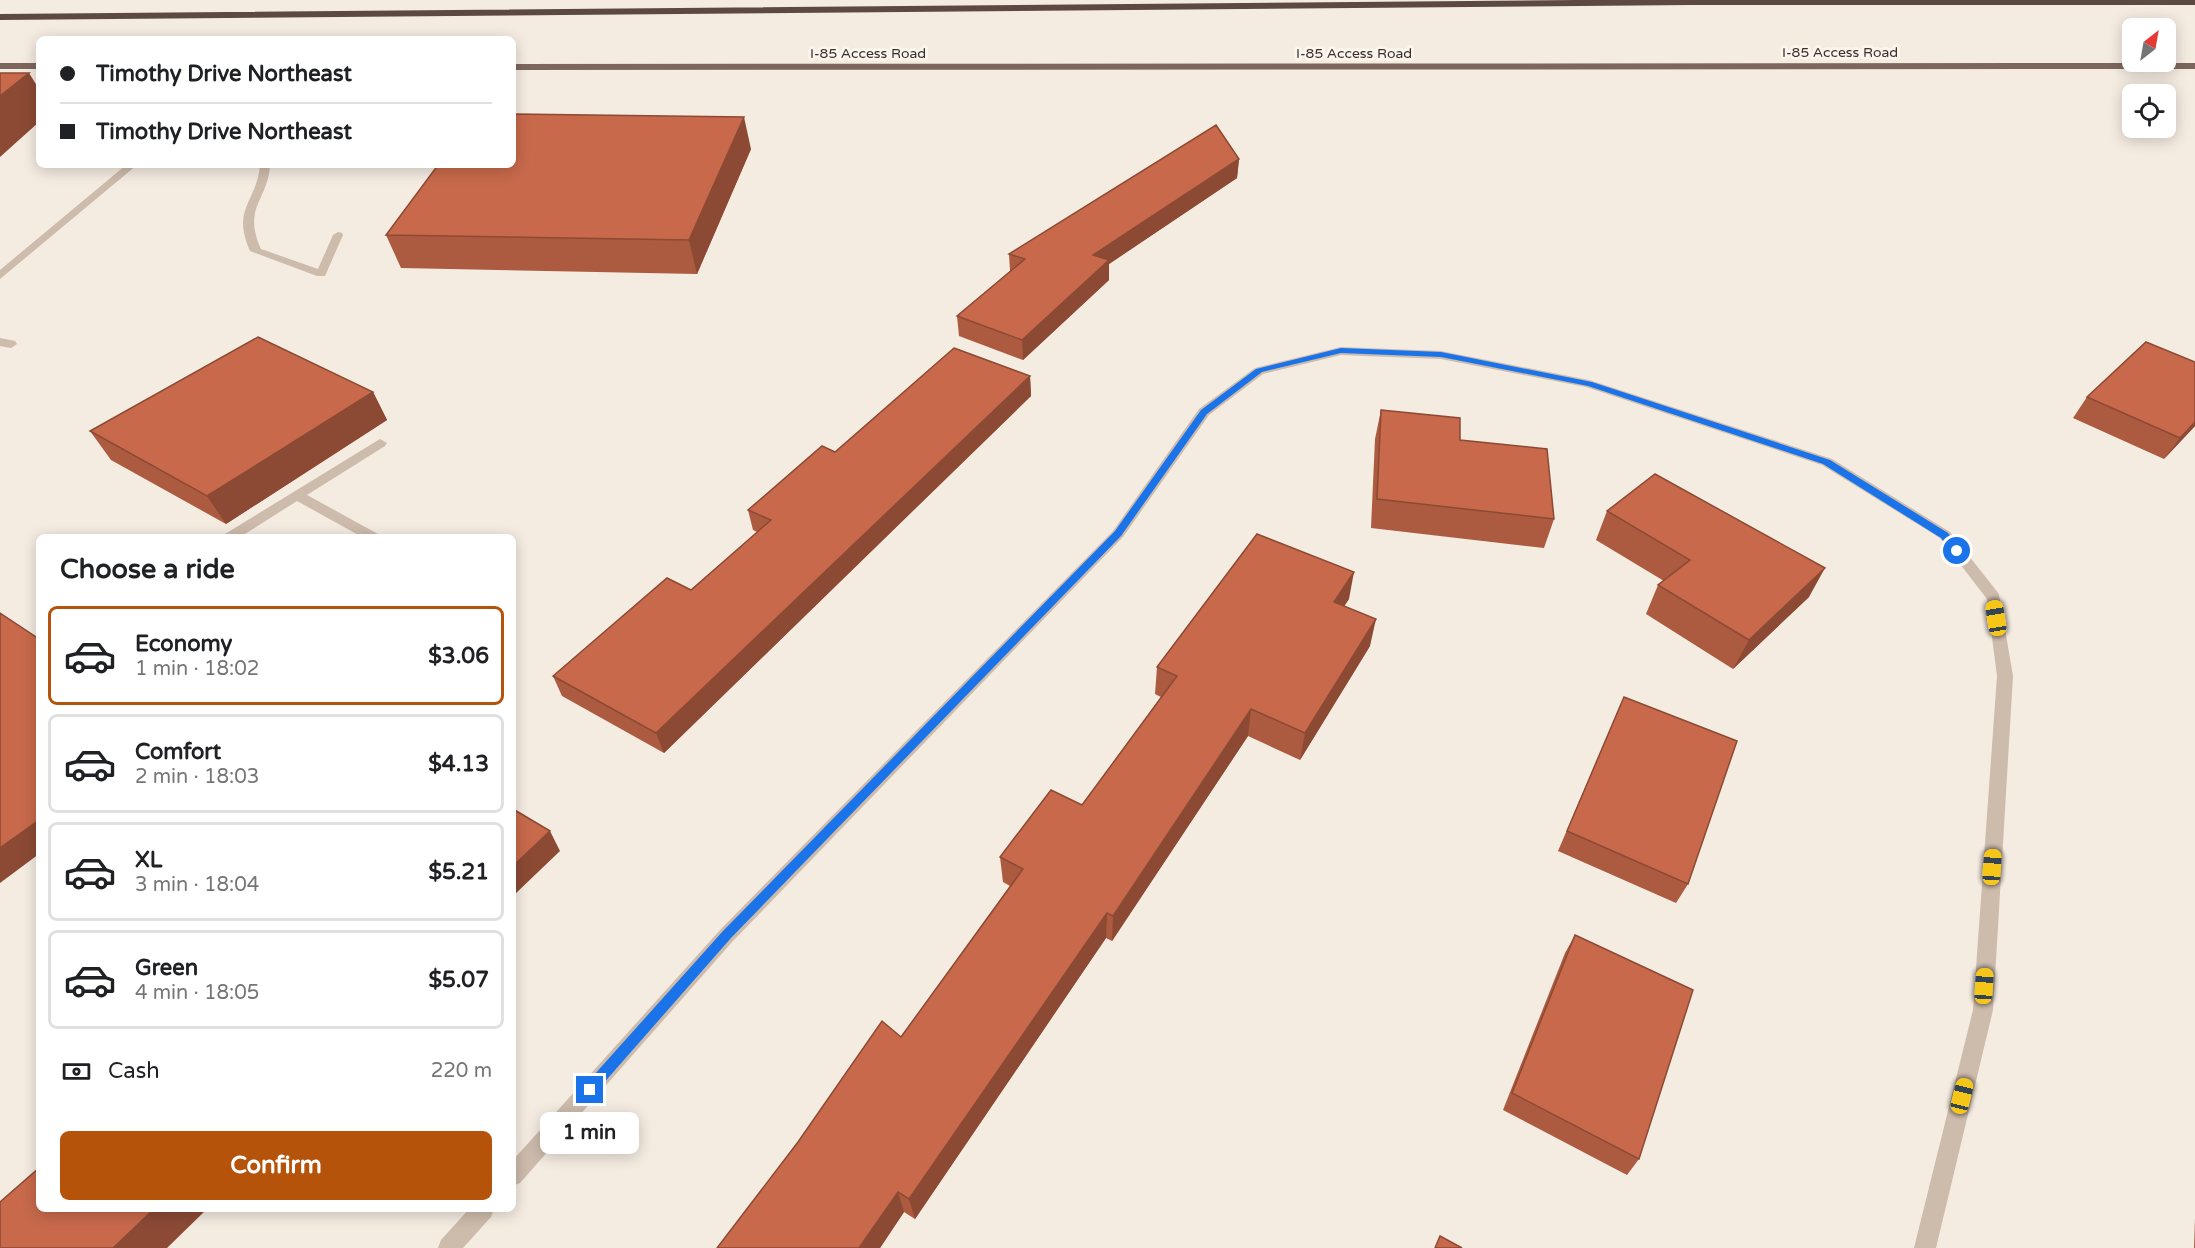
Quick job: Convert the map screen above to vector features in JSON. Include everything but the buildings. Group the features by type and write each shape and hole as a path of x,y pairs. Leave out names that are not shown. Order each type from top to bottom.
{"highway":[{"path":"0,17 1690,2 2195,2"}],"main road":[{"path":"0,66 36,66"},
{"name":"I-85 Access Road","path":"516,67 2195,66"}],"street":[{"path":"0,276 128,168"},
{"path":"265,168 265,178 249,210 249,238 256,251 321,274 338,234"},
{"path":"516,1173 727,935 1118,534 1204,412 1259,370 1341,351 1441,355 1589,384 1827,462 1945,536 1994,598 2006,676 1983,1010 1925,1248"},
{"path":"235,534 380,444"},
{"path":"297,495 368,534"},
{"path":"449,1248 480,1212"}],"route":[{"path":"590,1090 727,935 1118,534 1204,412 1259,370 1341,351 1361,351 1441,355 1589,384 1827,462 1945,536 1957,551"}]}
